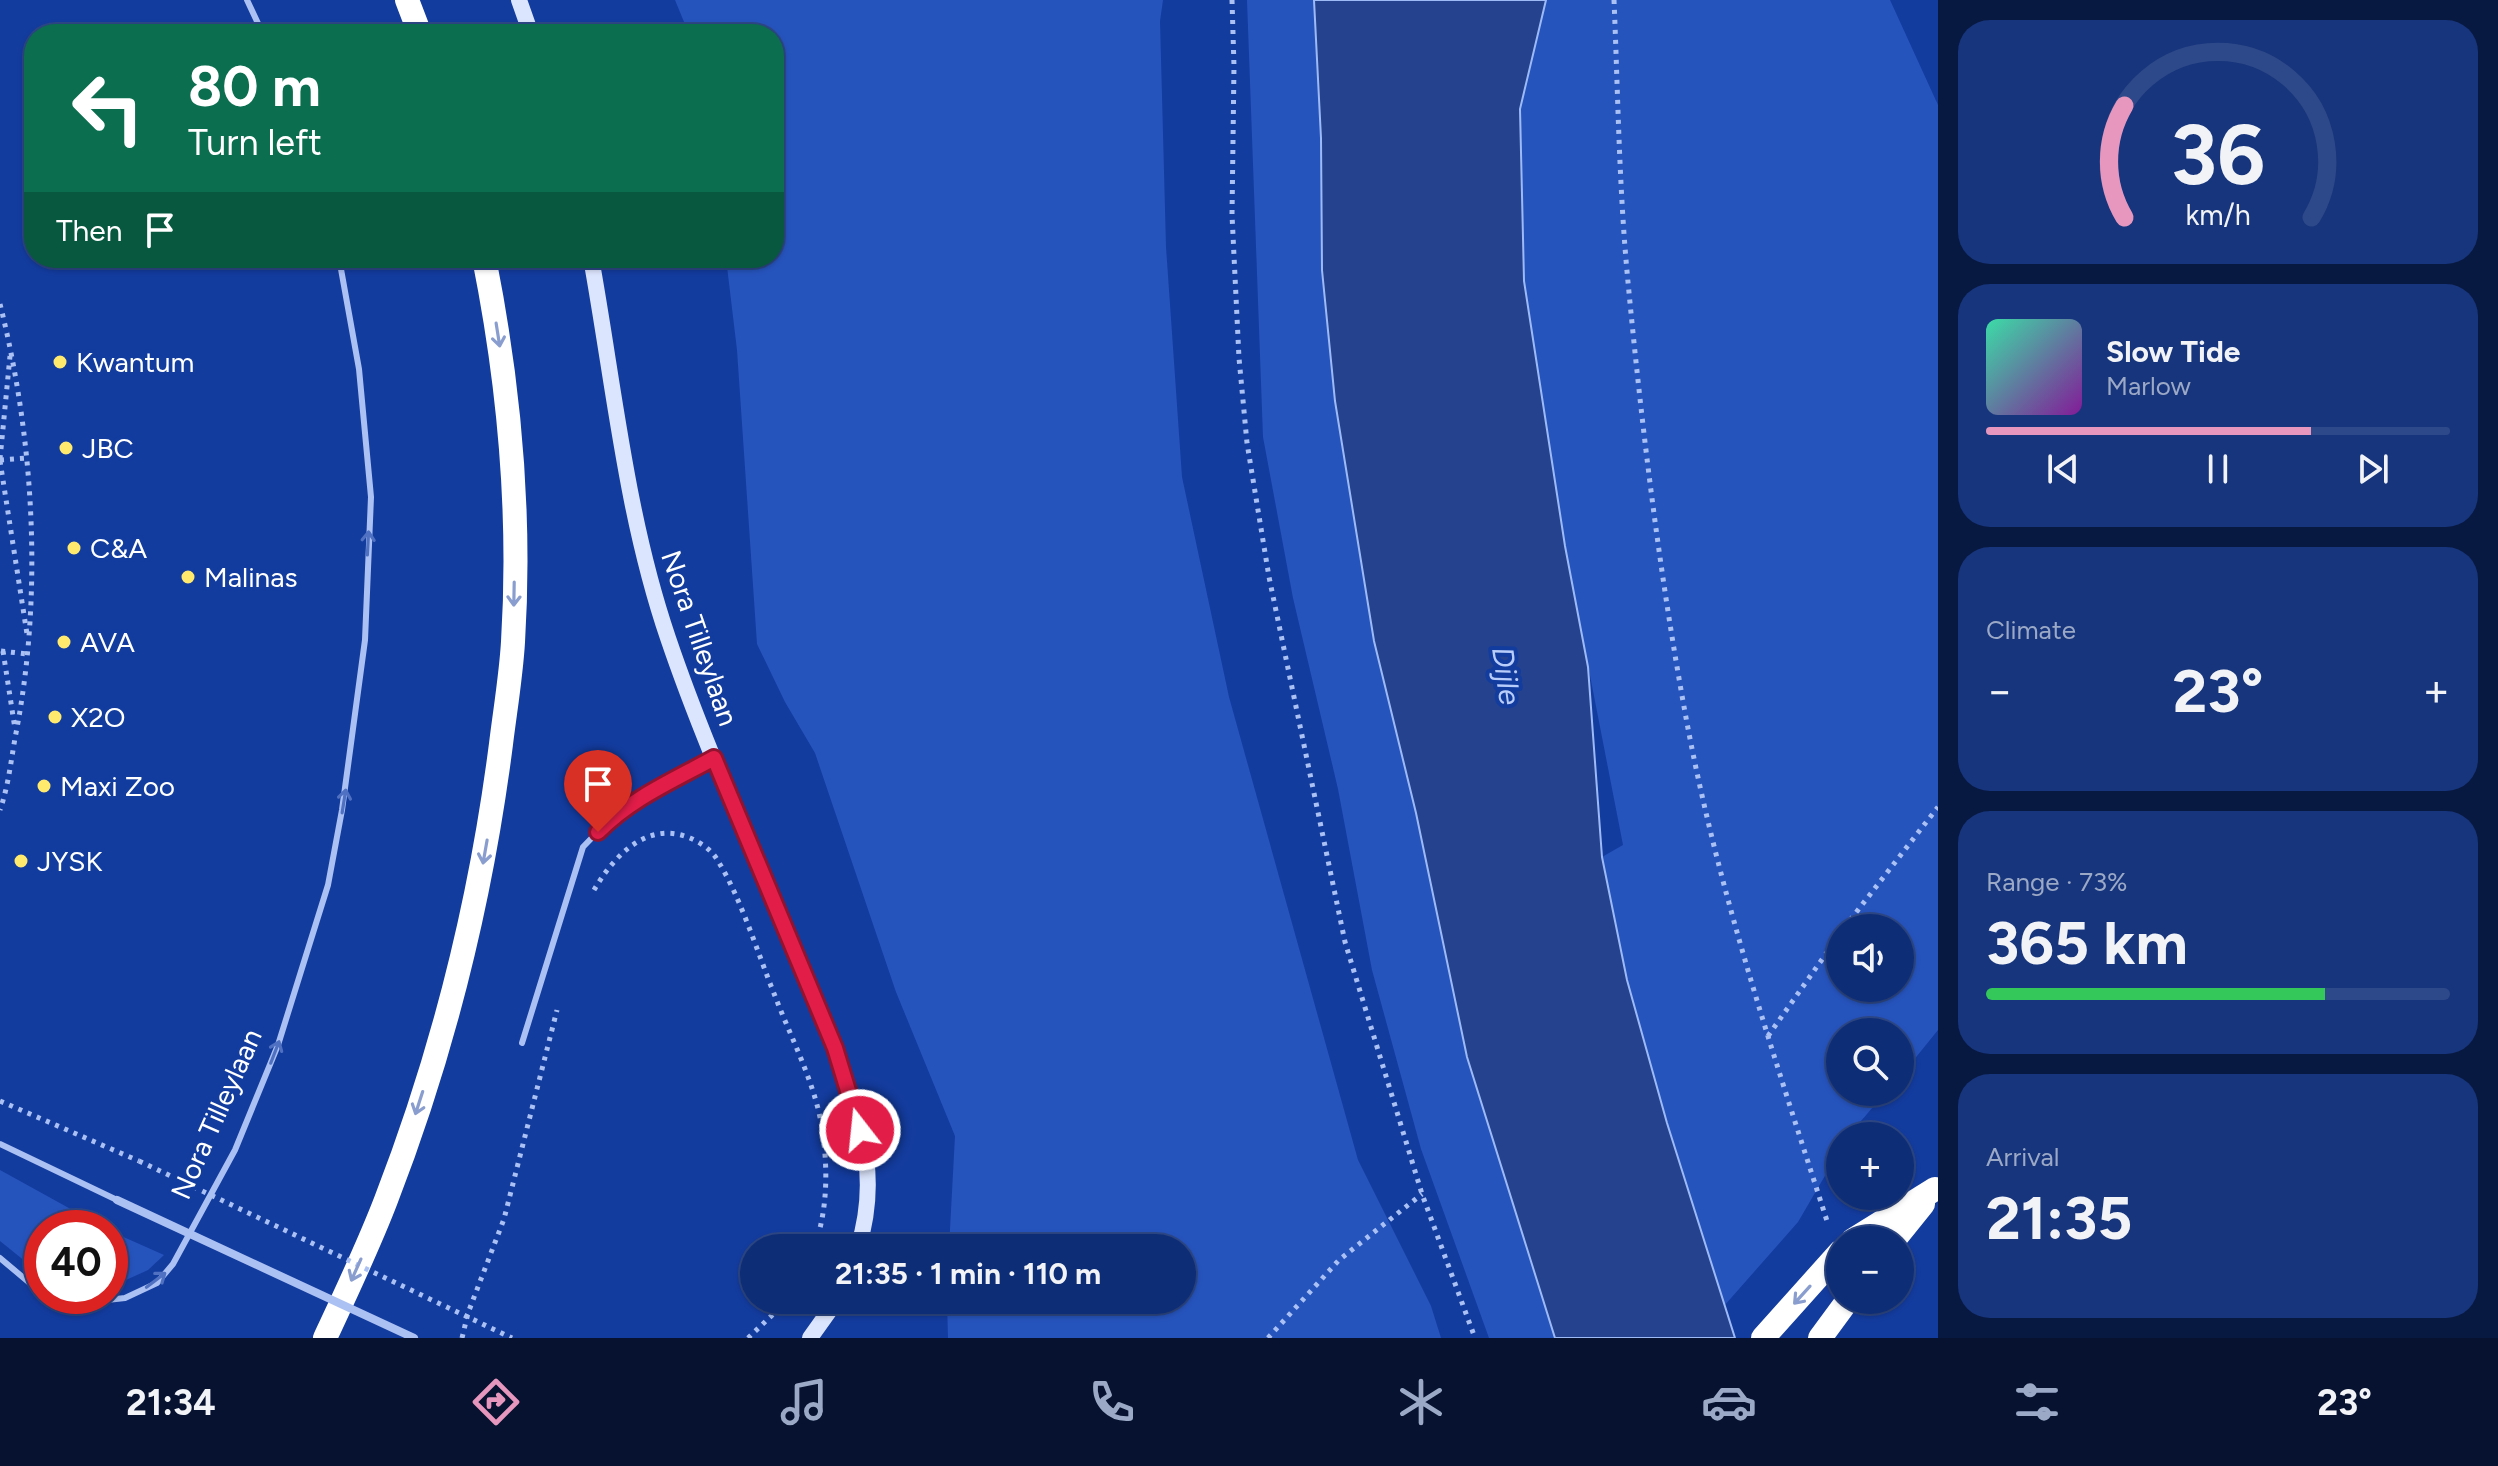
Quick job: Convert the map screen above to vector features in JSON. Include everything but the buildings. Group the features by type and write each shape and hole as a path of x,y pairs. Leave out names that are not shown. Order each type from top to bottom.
{"highway":[{"path":"407,0 416,24"},
{"path":"325,1338 386,1201 434,1058 477,898 496,786 513,644 514,523 502,364 486,268"},
{"path":"1869,1226 1936,1187"},
{"path":"1905,1226 1936,1187"},
{"path":"1763,1338 1826,1260"},
{"path":"1820,1338 1838,1314"}],"street":[{"path":"519,0 527,24"},
{"name":"Nora Tilleylaan","path":"593,268 624,467 642,554 668,638 714,758 835,1048 863,1143 868,1177 861,1234"},
{"name":"Nora Tilleylaan","path":"117,1200 414,1338"},
{"path":"810,1338 827,1314"}],"lane":[{"path":"247,0 258,24"},
{"name":"Nora Tilleylaan","path":"128,1297 157,1283 173,1264 235,1150 278,1045 328,885 345,796 365,640 371,497 359,369 341,268"},
{"path":"522,1043 583,847 612,817 714,758"},
{"name":"Nora Tilleylaan","path":"0,1144 117,1200"},
{"path":"0,1258 24,1278"}],"path":[{"path":"1232,0 1232,215 1247,443 1269,577 1345,942 1422,1194 1475,1338"},
{"path":"1614,0 1628,280 1664,588 1695,756 1726,890 1768,1037 1835,1226"},
{"path":"0,304 11,347 27,458 31,577 21,709 6,793 0,810"},
{"path":"11,347 0,460 28,644"},
{"path":"0,460 27,458"},
{"path":"16,735 2,651 27,654"},
{"path":"1855,914 1938,807"},
{"path":"589,897 616,858 639,840 654,834 668,833 699,842 718,861 754,942 812,1093 821,1125 825,1198 817,1234"},
{"path":"1768,1037 1826,954"},
{"path":"462,1338 468,1313 504,1219 559,1001"},
{"path":"0,1101 139,1161 512,1338"},
{"path":"1268,1338 1339,1260 1422,1194"},
{"path":"748,1338 773,1314"}],"shaded area":[{"path":"675,0 1163,0 1160,21 1166,247 1182,477 1229,697 1358,1160 1431,1306 1441,1338 948,1338 947,1314 1196,1314 1196,1234 950,1234 955,1136 896,992 815,753 785,702 757,644 737,350 727,268 784,268 784,24 685,24"},
{"path":"1247,0 1314,0 1321,138 1322,270 1335,401 1374,641 1416,813 1467,1057 1555,1338 1489,1338 1421,1149 1372,970 1338,789 1293,598 1263,437"},
{"path":"1546,0 1890,0 1938,105 1938,1030 1914,1060 1914,1018 1826,1018 1826,1106 1874,1106 1860,1122 1826,1122 1826,1174 1798,1222 1724,1306 1667,1123 1627,980 1602,857 1623,845 1565,547 1524,286 1520,106"},
{"path":"0,1170 72,1210 24,1210 24,1260 0,1241"},
{"path":"128,1239 164,1255 148,1270 128,1279"}],"water":[{"name":"Dijle","path":"1314,0 1546,0 1520,109 1524,281 1565,546 1588,667 1602,857 1627,980 1667,1123 1735,1338 1555,1338 1467,1057 1416,813 1374,641 1335,401 1322,270 1321,138"}],"place":[{"name":"Kwantum","path":"60,362"},
{"name":"JBC","path":"66,448"},
{"name":"C&A","path":"74,548"},
{"name":"Malinas","path":"188,577"},
{"name":"AVA","path":"64,642"},
{"name":"X2O","path":"55,717"},
{"name":"Maxi Zoo","path":"44,786"},
{"name":"JYSK","path":"21,861"}],"route":[{"path":"598,832 612,817 714,758 835,1048 860,1130"}]}
